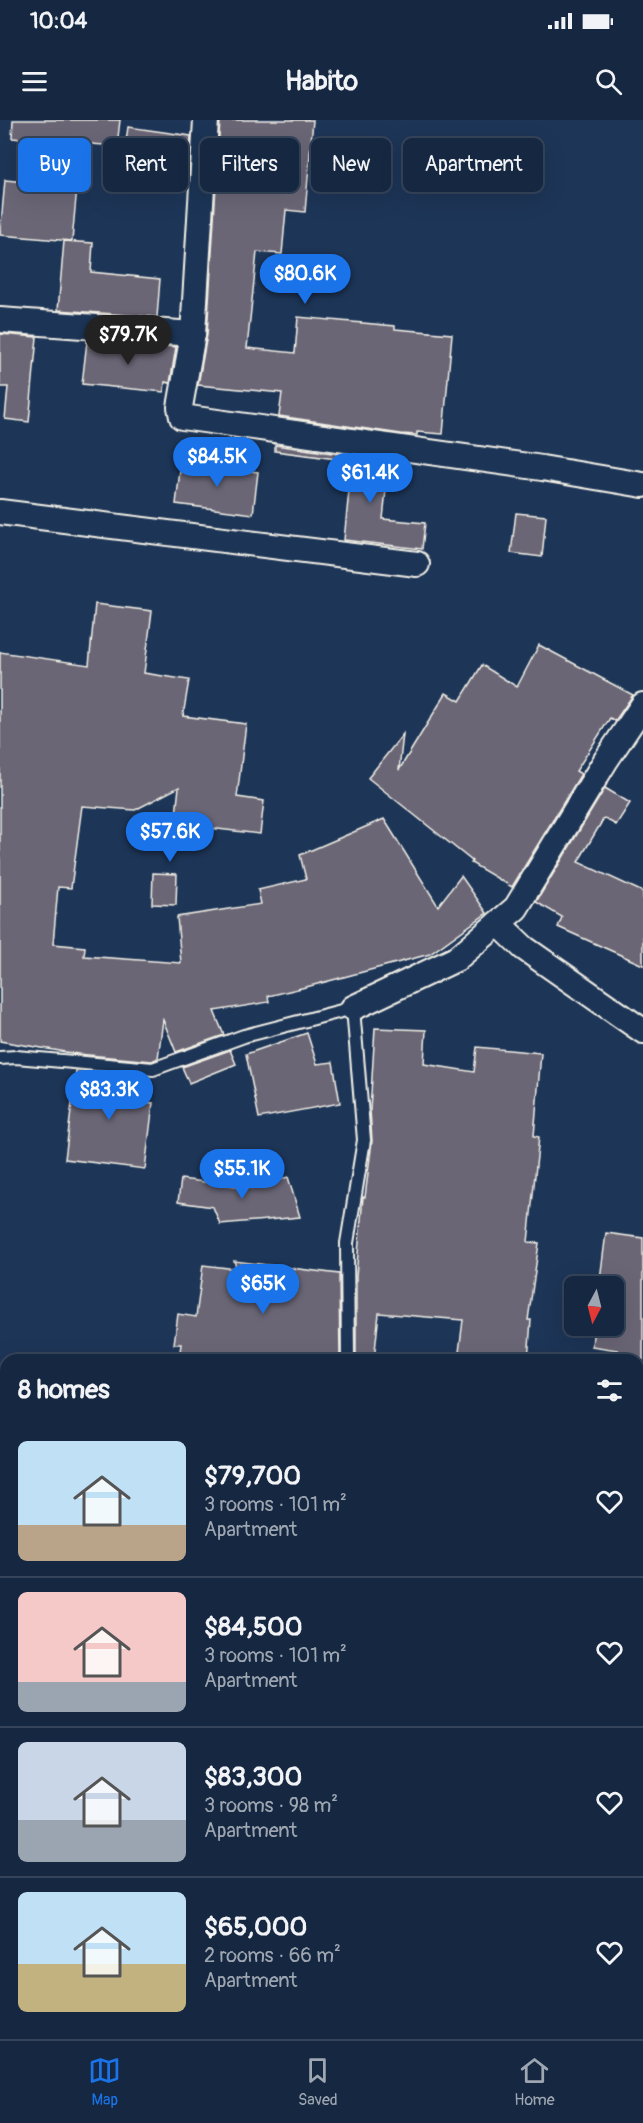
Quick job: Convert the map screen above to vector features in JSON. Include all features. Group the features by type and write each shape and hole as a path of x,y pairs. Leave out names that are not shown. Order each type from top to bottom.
{"street":[{"path":"206,120 193,334 180,407 182,417 542,468 643,485"},
{"path":"0,320 193,334"},
{"path":"0,512 417,564"},
{"path":"353,1008 456,959 516,908 606,760 643,705"},
{"path":"498,923 524,948 643,1030"}],"lane":[{"path":"0,1058 16,1057 153,1069 244,1036 353,1008 364,1140 347,1243 348,1354"}],"building":[{"path":"13,120 120,120 118,138 103,138 103,145 91,144 91,138 12,138"},
{"path":"220,120 313,120 305,212 286,210 282,254 257,252 247,348 295,353 298,317 452,334 443,434 417,432 417,435 401,434 279,416 282,393 198,385 207,335 216,192 299,192 299,138 219,138"},
{"path":"128,127 191,136 188,188 188,138 126,138"},
{"path":"5,180 18,181 18,192 77,192 72,241 0,235"},
{"path":"64,241 93,243 91,272 160,279 157,317 58,310"},
{"path":"0,334 37,337 29,422 5,419 8,387 0,387"},
{"path":"87,341 176,347 170,383 165,382 164,392 82,384"},
{"path":"275,445 389,461 383,519 425,523 422,549 344,540 352,461 275,451"},
{"path":"181,462 258,472 253,514 176,504"},
{"path":"516,513 546,516 542,557 511,553"},
{"path":"95,604 152,611 144,673 189,680 183,716 246,724 237,797 264,801 260,834 175,824 179,787 135,810 82,806 71,888 58,887 53,944 85,947 84,956 181,963 177,917 261,904 258,890 306,879 300,855 384,819 438,906 461,876 487,913 430,954 268,996 269,1002 214,1011 224,1035 176,1052 163,1020 158,1058 152,1061 78,1054 0,1041 0,652 89,665"},
{"path":"539,645 633,695 615,721 610,718 576,771 581,774 512,887 471,863 472,861 368,778 403,734 399,770 446,693 460,701 482,665 517,687"},
{"path":"605,788 630,803 616,825 604,818 578,862 643,892 643,965 558,927 562,917 536,902"},
{"path":"153,873 177,874 176,905 152,904"},
{"path":"375,1028 426,1030 424,1064 474,1072 477,1047 541,1053 534,1136 539,1137 528,1242 539,1243 528,1320 531,1320 528,1354 459,1354 463,1320 379,1313 375,1354 356,1354 356,1276 363,1197 365,1197 372,1141 370,1110"},
{"path":"307,1033 317,1064 333,1062 340,1103 259,1118 246,1054"},
{"path":"230,1050 236,1064 189,1083 182,1067"},
{"path":"76,1071 141,1076 138,1101 153,1103 145,1169 65,1159"},
{"path":"288,1177 300,1217 220,1224 213,1207 178,1202 181,1179 252,1188"},
{"path":"606,1233 643,1238 643,1354 617,1354 618,1350 592,1346 593,1336 624,1336 624,1276 600,1276"},
{"path":"234,1261 339,1274 340,1354 180,1354 181,1344 174,1344 178,1314 196,1317 203,1265 237,1269"}]}
